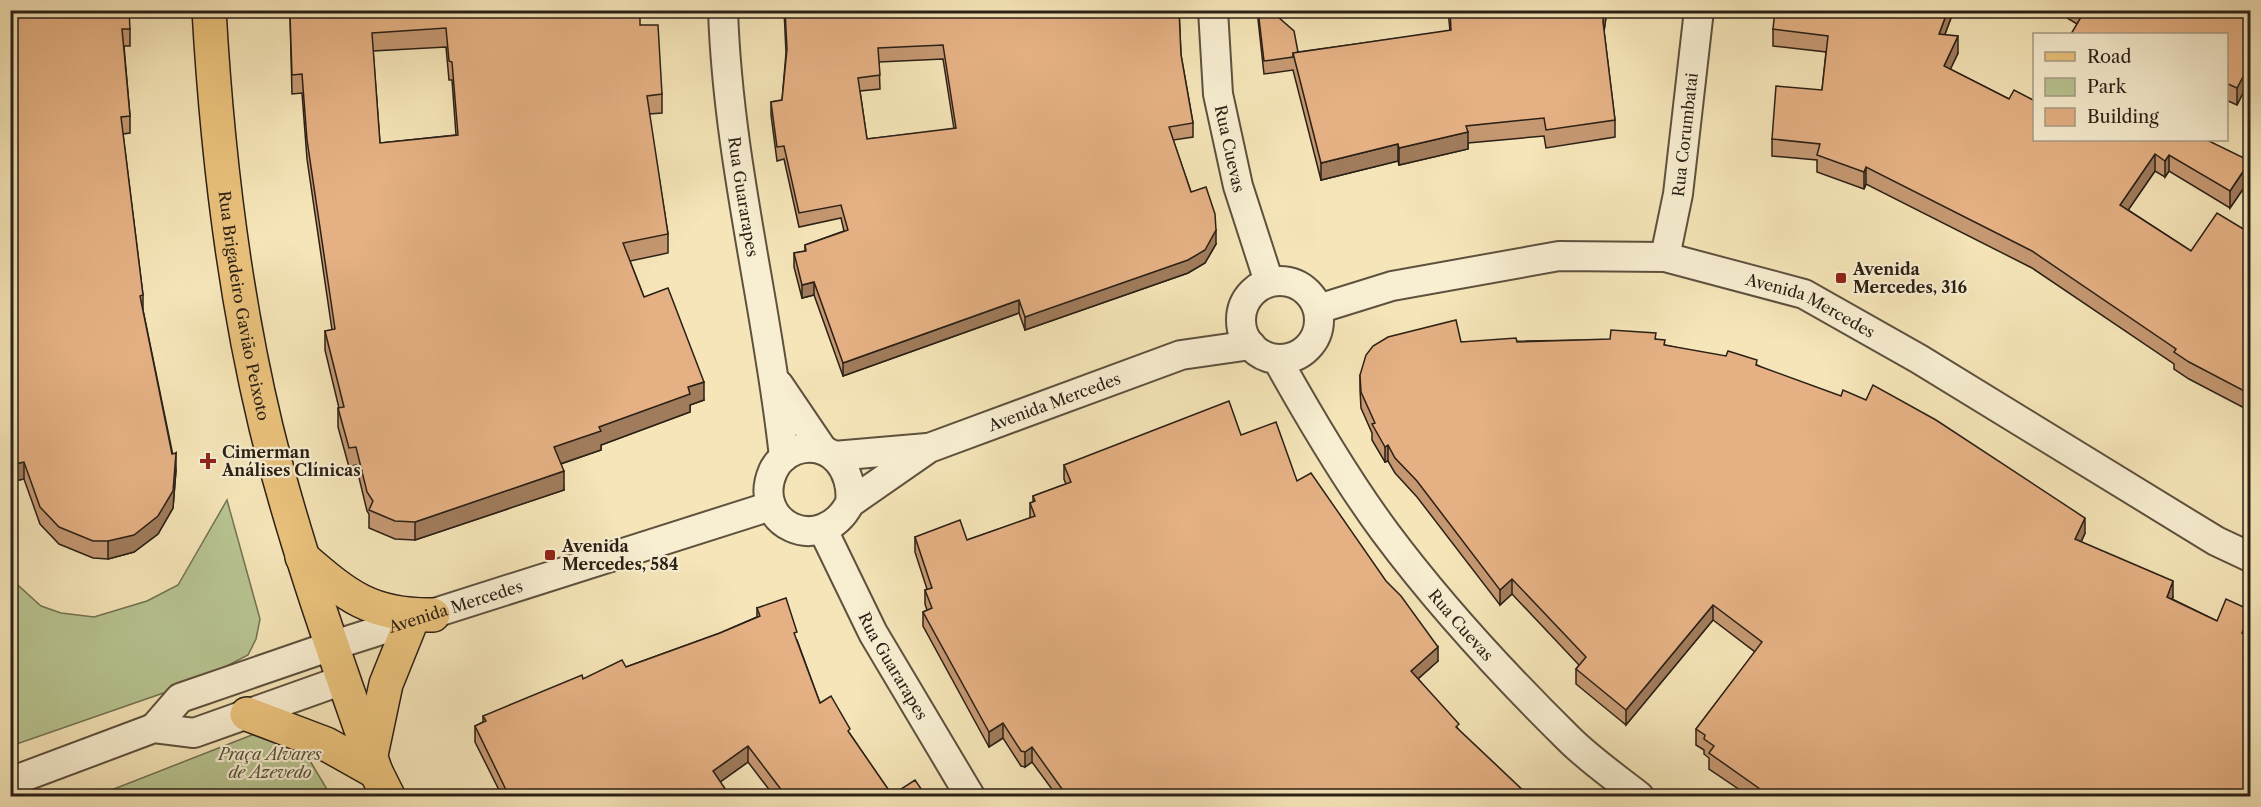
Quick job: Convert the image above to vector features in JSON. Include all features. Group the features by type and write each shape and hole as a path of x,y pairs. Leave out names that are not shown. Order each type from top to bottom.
{"main road":[{"name":"Rua Brigadeiro Gavião Peixoto","path":"209,10 224,198 243,320 266,427 302,557 378,776"},
{"path":"247,714 326,744 378,776 383,694 391,667 422,619 395,614 364,604 323,576 302,557"}],"street":[{"name":"Rua Guararapes","path":"723,10 730,113 743,201 776,381 784,457"},
{"name":"Rua Cuevas","path":"1213,10 1218,94 1238,186 1269,282"},
{"name":"Rua Corumbatai","path":"1665,257 1678,194 1699,10"},
{"name":"Avenida Mercedes","path":"1318,309 1392,286 1559,256 1665,257 1804,294 1919,359 2216,542 2250,557"},
{"path":"1284,281 1298,285 1310,295 1318,309 1317,331 1306,350 1292,357 1277,359 1263,355 1251,345 1243,332 1242,316 1245,302 1255,290 1269,282 1284,281"},
{"name":"Avenida Mercedes","path":"1181,355 1242,316"},
{"name":"Avenida Mercedes","path":"850,503 930,448 1181,355 1251,345"},
{"name":"Rua Cuevas","path":"1306,350 1315,426"},
{"name":"Rua Cuevas","path":"1277,359 1315,426 1384,530 1478,643 1570,741 1639,796"},
{"name":"Rua Guararapes","path":"776,381 828,453"},
{"name":"Avenida Mercedes","path":"828,453 930,448"},
{"path":"796,450 828,453 849,478 850,503 839,520 823,531 811,533 793,528 778,517 771,506 768,493 775,467 784,457 796,450"},
{"name":"Avenida Mercedes","path":"154,728 180,698 331,646 422,619 771,506"},
{"name":"Rua Guararapes","path":"823,531 873,633 970,796"},
{"name":"Avenida Mercedes","path":"10,782 154,728 194,733 343,680"}],"green space":[{"path":"227,500 260,619 256,639 248,655 198,681 11,746 10,578 41,606 61,613 94,617 147,601 178,585"},
{"name":"Praça Alvares de Azevedo","path":"275,726 297,739 331,796 96,796"}],"building":[{"path":"10,10 129,10 130,29 122,29 130,116 121,117 143,295 140,296 172,454 176,453 173,491 158,516 134,535 108,541 93,541 59,527 40,507 24,462 14,464 10,450"},
{"path":"295,10 640,10 640,25 658,25 662,94 647,96 668,234 623,243 644,297 668,288 704,382 688,387 690,394 599,427 601,431 554,447 564,471 415,522 395,521 369,510 373,501 367,492 356,447 349,448 338,408 344,407 325,331 335,329 307,140 302,74 292,75 290,15 295,15","holes":["446,28 449,61 452,62 458,135 380,143 372,33"]},
{"path":"785,10 1179,10 1181,55 1193,123 1169,127 1191,192 1206,187 1215,214 1216,230 1205,250 1188,260 1025,317 1019,300 843,363 814,282 802,285 794,253 806,251 805,245 848,230 841,205 799,213 784,146 777,147 771,102 782,100 787,49","holes":["943,45 956,128 867,139 858,78 880,75 878,48"]},
{"path":"1258,10 1270,10 1294,31 1298,52 1293,53 1293,57 1264,61"},
{"path":"1450,10 1604,10 1603,22 1615,120 1546,130 1544,118 1466,126 1468,132 1399,148 1398,144 1321,163 1293,53 1451,30"},
{"path":"1775,10 1948,10 1939,34 1958,36 1944,66 2009,99 2014,90 2033,100 2033,141 2209,141 2250,161 2230,191 2169,155 2165,161 2155,154 2120,205 2191,251 2217,213 2250,233 2250,394 2189,362 2174,352 2176,349 2032,251 1866,167 1864,172 1817,155 1820,144 1772,139 1776,86 1822,90 1828,36 1773,29"},
{"path":"2082,10 2250,10 2250,78 2244,75 2237,88 2228,84 2228,33 2072,33 2084,12"},
{"path":"1456,320 1461,342 1516,338 1517,342 1610,339 1611,330 1656,333 1655,339 1665,340 1664,345 1726,356 1728,351 1757,360 1756,365 1841,396 1843,390 1866,400 1873,385 1936,420 2085,518 2075,539 2173,581 2167,597 2217,621 2226,599 2250,610 2242,633 2250,636 2250,796 1770,796 1709,753 1714,746 1704,739 1705,735 1696,729 1762,642 1713,605 1626,710 1576,669 1586,657 1512,579 1500,590 1417,481 1395,458 1388,445 1385,447 1372,424 1375,423 1361,392 1360,375 1366,355 1373,346 1388,337"},
{"path":"1229,401 1241,435 1276,422 1297,481 1311,473 1386,581 1401,596 1438,647 1411,671 1459,724 1456,727 1529,796 1067,796 1032,747 1025,752 1021,751 1003,723 989,732 923,612 932,608 925,590 932,588 915,537 960,520 967,540 1035,516 1030,503 1035,501 1033,496 1071,482 1064,465"},
{"path":"786,598 797,632 794,633 820,703 831,696 850,729 848,731 892,795 915,780 926,796 786,796 748,746 713,771 730,796 509,796 475,726 486,721 483,716 582,675 583,679 622,660 626,667 720,633 760,616 757,608"}],"place":[{"name":"Avenida Mercedes, 316","path":"1841,278"},
{"name":"Cimerman Análises Clínicas","path":"208,461"},
{"name":"Avenida Mercedes, 584","path":"550,555"}]}
